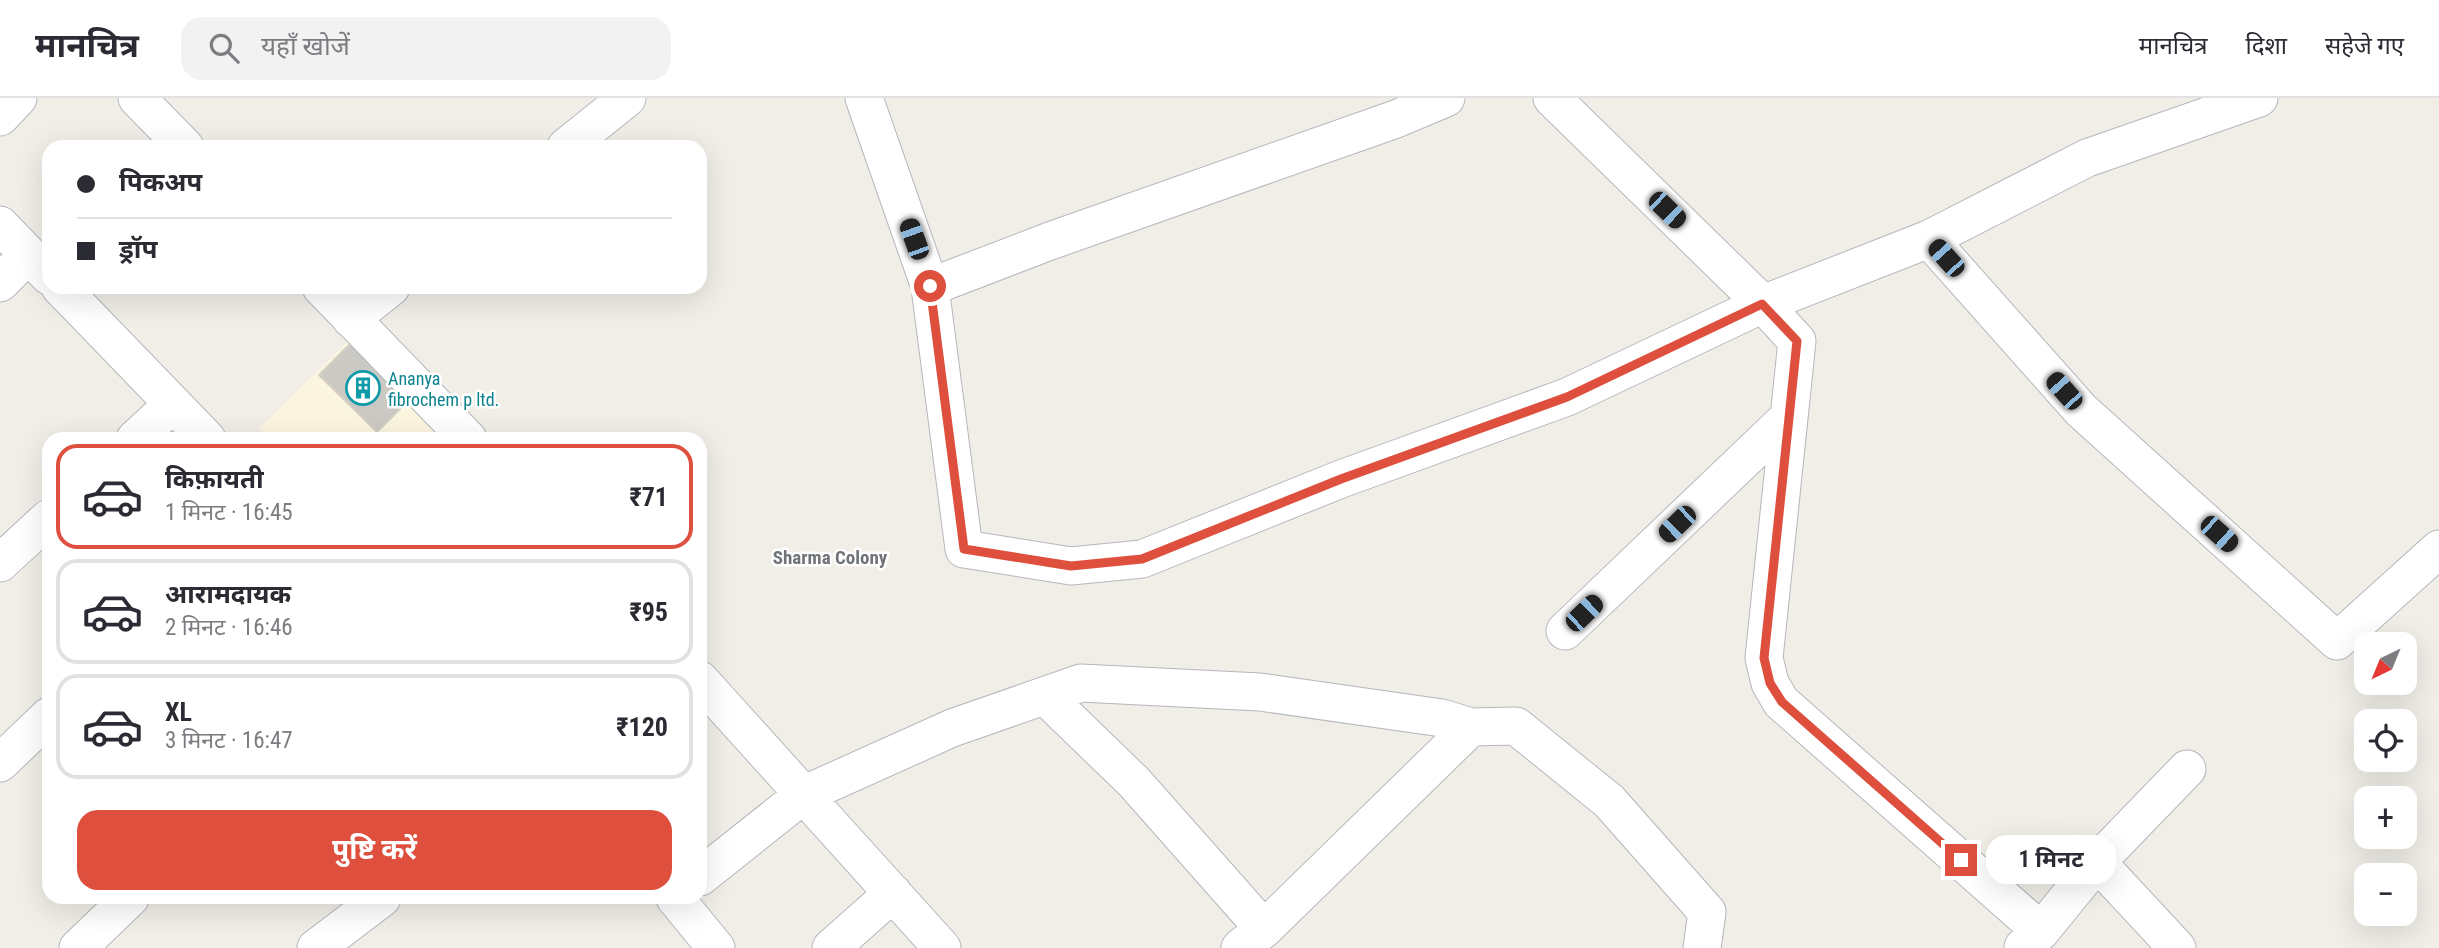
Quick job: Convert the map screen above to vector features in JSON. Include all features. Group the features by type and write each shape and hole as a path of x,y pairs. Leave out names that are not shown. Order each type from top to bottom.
{"street":[{"path":"0,117 18,98"},
{"path":"137,98 178,140"},
{"path":"575,140 627,98"},
{"path":"864,98 930,286 964,549 1071,566 1142,559 1341,479 1567,397 1762,304 1929,239 2087,158 2259,98"},
{"path":"930,286 1447,98"},
{"path":"1552,98 1797,341 1764,658 1770,683 1782,702 2031,939 2096,862 2187,769"},
{"path":"0,225 39,265 0,283"},
{"path":"1929,239 2081,410 2337,641 2439,549"},
{"path":"67,294 200,432"},
{"path":"328,294 461,432"},
{"path":"351,319 382,294"},
{"path":"143,432 173,404"},
{"path":"1565,631 1789,416"},
{"path":"0,562 42,524"},
{"path":"707,871 803,795 952,728 1081,683 1259,692 1442,718 1471,727 1516,726 1609,801 1707,912 1702,948"},
{"path":"707,688 942,948"},
{"path":"1045,696 1134,782 1252,938 1471,727"},
{"path":"0,762 42,723"},
{"path":"2096,862 2177,948"},
{"path":"831,948 893,893"},
{"path":"78,948 124,904"},
{"path":"316,948 374,904"},
{"path":"680,904 716,948"}],"shaded area":[{"path":"353,336 449,432 262,432 259,429"}],"building":[{"name":"Ananya fibrochem p ltd.","path":"350,344 407,402 377,432 319,375"}],"place":[{"name":"Ananya fibrochem p ltd.","path":"363,388"}],"district":[{"name":"Sharma Colony","path":"830,557"}],"route":[{"path":"930,286 964,549 1071,566 1142,559 1341,479 1567,397 1762,304 1797,341 1764,658 1770,683 1782,702 1961,860"}]}
